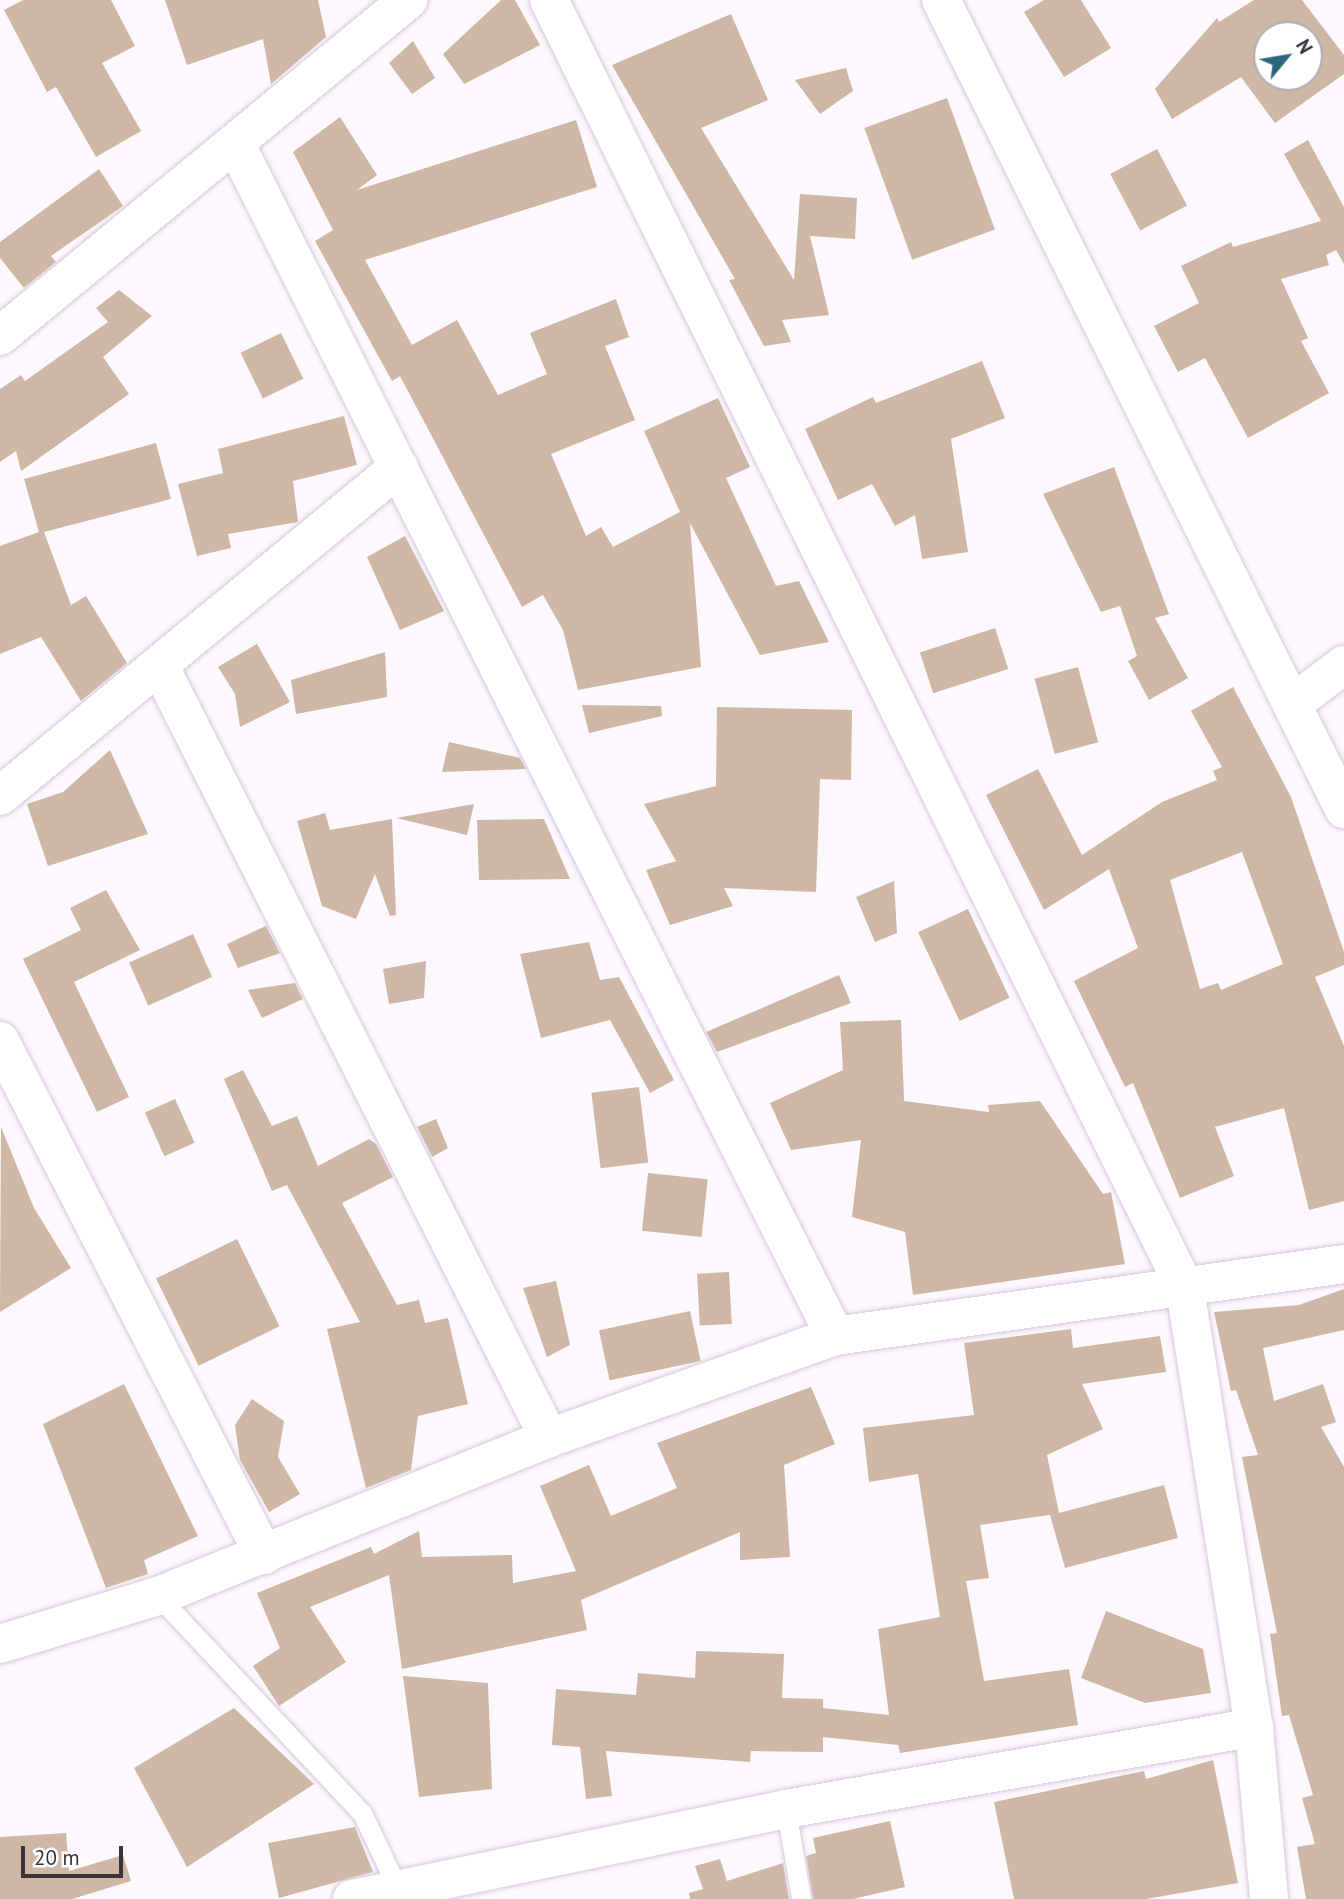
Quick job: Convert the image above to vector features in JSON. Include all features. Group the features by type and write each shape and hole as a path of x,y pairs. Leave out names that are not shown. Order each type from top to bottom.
{"street":[{"path":"0,335 236,145 408,0"},
{"path":"549,0 1185,1288 1254,1727 1269,1899"},
{"path":"941,0 1344,809"},
{"path":"236,145 835,1336"},
{"path":"0,796 399,467"},
{"path":"159,665 549,1438"},
{"path":"1292,704 1344,665"},
{"path":"0,1041 264,1555"},
{"path":"0,1644 158,1596 549,1438 835,1336 1344,1264"},
{"path":"352,1899 401,1894 786,1809 1254,1727"}],"lane":[{"path":"158,1596 362,1813 401,1894"},
{"path":"786,1809 801,1899"}],"building":[{"path":"23,0 111,0 135,46 102,63 141,131 96,157 56,87 47,92 4,10"},
{"path":"165,0 318,0 326,37 271,84 263,39 187,65"},
{"path":"501,0 515,0 540,45 464,84 443,54"},
{"path":"1044,0 1081,0 1111,48 1064,77 1024,12"},
{"path":"1254,0 1302,0 1318,21 1253,21 1253,91 1320,91 1275,123 1241,77 1172,119 1155,89 1217,18 1219,22"},
{"path":"731,14 768,100 701,128 794,280 800,194 857,198 855,239 810,236 829,315 782,320 791,342 764,346 729,280 735,279 612,65"},
{"path":"1323,28 1344,55 1344,74 1323,89"},
{"path":"413,41 435,78 412,94 389,63"},
{"path":"846,68 853,91 820,114 795,80"},
{"path":"947,98 995,230 912,260 864,128"},
{"path":"340,117 377,175 357,190 576,120 597,187 365,260 412,345 457,320 498,395 547,374 530,333 616,299 629,337 605,346 635,420 551,454 586,536 601,527 613,547 680,512 644,431 718,398 750,467 726,478 776,586 799,581 829,642 760,655 690,523 701,667 578,690 563,630 543,595 522,607 400,376 392,381 315,241 333,230 293,152"},
{"path":"1308,140 1344,207 1344,264 1336,250 1326,255 1329,265 1281,279 1308,338 1301,341 1329,393 1248,438 1205,358 1178,372 1154,326 1199,303 1181,266 1231,242 1233,247 1321,221 1284,154"},
{"path":"1157,149 1187,206 1140,230 1110,174"},
{"path":"99,169 123,206 51,256 56,262 24,288 0,258 0,242"},
{"path":"119,290 152,316 103,357 129,394 21,471 16,451 0,462 0,389 21,375 25,381 108,322 96,308"},
{"path":"281,333 303,379 263,399 241,353"},
{"path":"982,361 1005,418 951,439 968,552 922,559 915,515 895,526 872,484 838,500 805,429 873,397 876,403"},
{"path":"344,416 357,465 293,481 298,522 228,534 231,548 197,556 178,484 223,473 218,449"},
{"path":"156,443 171,499 44,532 71,605 86,596 127,663 81,701 41,637 0,654 0,546 39,532 24,479"},
{"path":"1114,467 1169,614 1155,618 1188,678 1149,700 1128,661 1137,656 1120,606 1101,612 1043,494"},
{"path":"405,536 444,611 400,630 367,557"},
{"path":"995,628 1008,669 933,693 920,652"},
{"path":"257,644 290,702 240,727 235,694 218,667"},
{"path":"385,652 387,697 296,714 291,680"},
{"path":"1078,667 1098,742 1055,754 1035,679"},
{"path":"1233,687 1291,797 1344,952 1344,965 1315,977 1344,1046 1344,1201 1309,1210 1284,1108 1215,1127 1234,1176 1180,1198 1133,1083 1125,1087 1074,981 1138,948 1109,869 1044,910 986,795 1038,769 1082,855 1162,802 1217,780 1213,771 1222,767 1191,711","holes":["1242,852 1283,964 1221,990 1218,983 1200,989 1170,880"]},
{"path":"582,705 661,706 662,716 589,733"},
{"path":"717,707 852,710 851,780 820,779 816,892 724,888 733,906 670,925 646,870 676,861 644,804 716,786"},
{"path":"449,742 520,758 526,769 442,772"},
{"path":"110,750 148,834 48,866 27,804 63,792"},
{"path":"474,804 467,835 396,818"},
{"path":"325,813 330,830 392,819 396,915 390,916 375,874 356,919 322,906 297,821"},
{"path":"544,819 570,879 479,880 477,820"},
{"path":"894,881 897,933 875,942 856,897"},
{"path":"106,890 140,950 74,982 129,1097 97,1112 23,959 81,930 70,908"},
{"path":"968,909 1009,998 960,1021 918,932"},
{"path":"266,926 280,953 238,968 227,944"},
{"path":"193,934 212,977 148,1005 129,962"},
{"path":"589,942 600,980 619,977 674,1080 650,1093 610,1020 541,1038 520,954"},
{"path":"426,961 424,998 389,1004 383,969"},
{"path":"839,975 851,1003 717,1052 706,1032"},
{"path":"295,983 303,999 262,1018 248,990"},
{"path":"901,1020 904,1101 989,1112 988,1105 1040,1101 1103,1194 1111,1192 1125,1264 913,1295 905,1232 852,1217 861,1140 791,1150 770,1103 843,1070 840,1022"},
{"path":"243,1070 272,1126 297,1116 318,1166 369,1139 376,1144 393,1177 342,1203 397,1305 419,1300 425,1323 448,1318 468,1404 418,1416 411,1470 366,1488 327,1329 360,1322 287,1185 272,1191 224,1079"},
{"path":"639,1087 648,1162 601,1168 591,1093"},
{"path":"175,1099 195,1143 164,1156 145,1112"},
{"path":"436,1119 448,1148 432,1157 417,1127"},
{"path":"1,1127 34,1208 71,1268 0,1312"},
{"path":"648,1173 708,1179 702,1237 642,1231"},
{"path":"237,1239 280,1326 199,1366 156,1278"},
{"path":"729,1272 732,1324 700,1326 697,1274"},
{"path":"556,1281 570,1345 547,1357 523,1288"},
{"path":"1344,1289 1344,1330 1263,1348 1274,1401 1323,1384 1336,1422 1321,1427 1344,1467 1344,1899 1306,1899 1297,1847 1315,1844 1302,1798 1313,1795 1289,1715 1282,1716 1270,1634 1277,1633 1242,1457 1258,1455 1236,1390 1231,1391 1214,1312 1299,1305"},
{"path":"690,1311 701,1361 610,1380 599,1330"},
{"path":"1071,1329 1073,1348 1160,1336 1166,1372 1082,1384 1103,1429 1047,1455 1059,1513 1164,1485 1178,1538 1065,1568 1050,1515 1056,1514 980,1525 989,1578 966,1581 984,1681 1069,1669 1078,1725 900,1753 898,1745 823,1737 823,1752 751,1751 750,1762 606,1751 612,1796 586,1799 580,1747 552,1745 556,1689 636,1695 638,1673 695,1678 696,1651 784,1654 782,1698 823,1699 823,1708 889,1715 878,1629 940,1617 918,1474 869,1482 863,1428 974,1415 964,1343"},
{"path":"124,1384 198,1536 144,1560 148,1574 106,1588 43,1424"},
{"path":"811,1387 835,1444 784,1465 790,1557 740,1560 740,1532 581,1600 587,1630 402,1669 389,1575 310,1607 346,1662 279,1706 253,1666 280,1648 257,1593 371,1547 374,1554 419,1531 422,1557 512,1555 513,1583 576,1571 540,1486 589,1465 611,1516 677,1488 657,1443"},
{"path":"252,1399 284,1421 278,1457 300,1494 269,1512 240,1460 235,1425"},
{"path":"1106,1611 1203,1649 1211,1693 1145,1703 1081,1678"},
{"path":"403,1676 488,1683 492,1789 419,1797"},
{"path":"234,1708 314,1784 187,1867 134,1768"},
{"path":"1213,1760 1238,1883 1146,1899 1014,1899 994,1802 1144,1771 1146,1779"},
{"path":"890,1821 905,1887 853,1899 813,1899 806,1856 816,1853 813,1838"},
{"path":"355,1827 373,1872 279,1898 268,1843"},
{"path":"66,1833 69,1871 123,1855 131,1881 72,1899 0,1899 0,1837"},
{"path":"720,1859 727,1881 783,1863 789,1899 690,1899 689,1893 703,1889 695,1866"}]}
